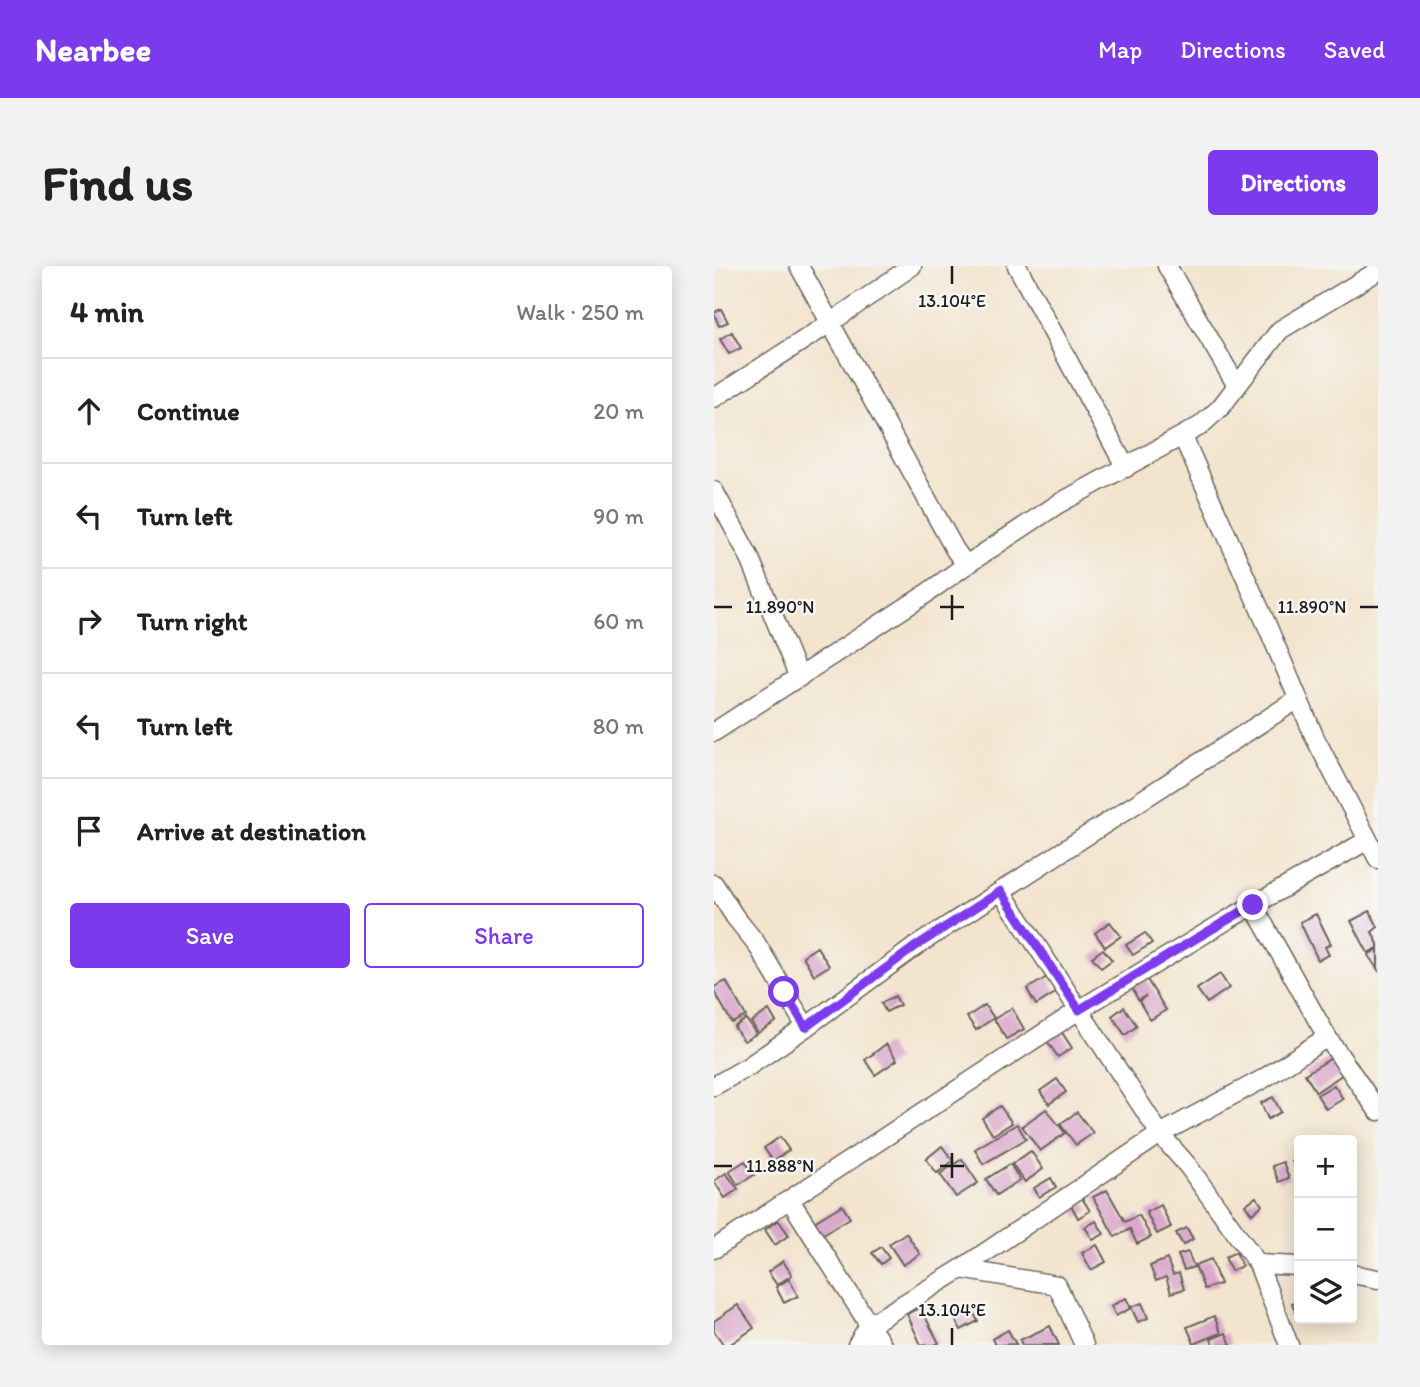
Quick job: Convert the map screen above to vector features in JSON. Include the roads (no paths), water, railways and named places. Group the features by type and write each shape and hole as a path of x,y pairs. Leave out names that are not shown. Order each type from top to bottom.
{"street":[{"path":"799,266 955,550 966,565"},
{"path":"714,398 912,266"},
{"path":"1017,266 1126,468"},
{"path":"1167,266 1237,386"},
{"path":"714,732 920,598 1058,504 1200,426 1220,408 1280,330 1378,271"},
{"path":"1183,437 1315,738 1378,859"},
{"path":"714,491 749,556 799,678"},
{"path":"714,1086 806,1027 916,946 1298,699"},
{"path":"714,1249 1079,1010 1253,905 1368,840"},
{"path":"714,884 756,943 806,1027"},
{"path":"1001,891 1160,1134 1188,1166 1258,1264 1289,1345"},
{"path":"1253,905 1327,1037 1378,1111"},
{"path":"858,1345 869,1325 961,1269 1160,1134 1263,1079 1327,1037"},
{"path":"790,1200 882,1345"},
{"path":"1258,1264 1294,1266"},
{"path":"961,1269 1057,1285 1084,1345"},
{"path":"1357,1275 1378,1279"}]}
